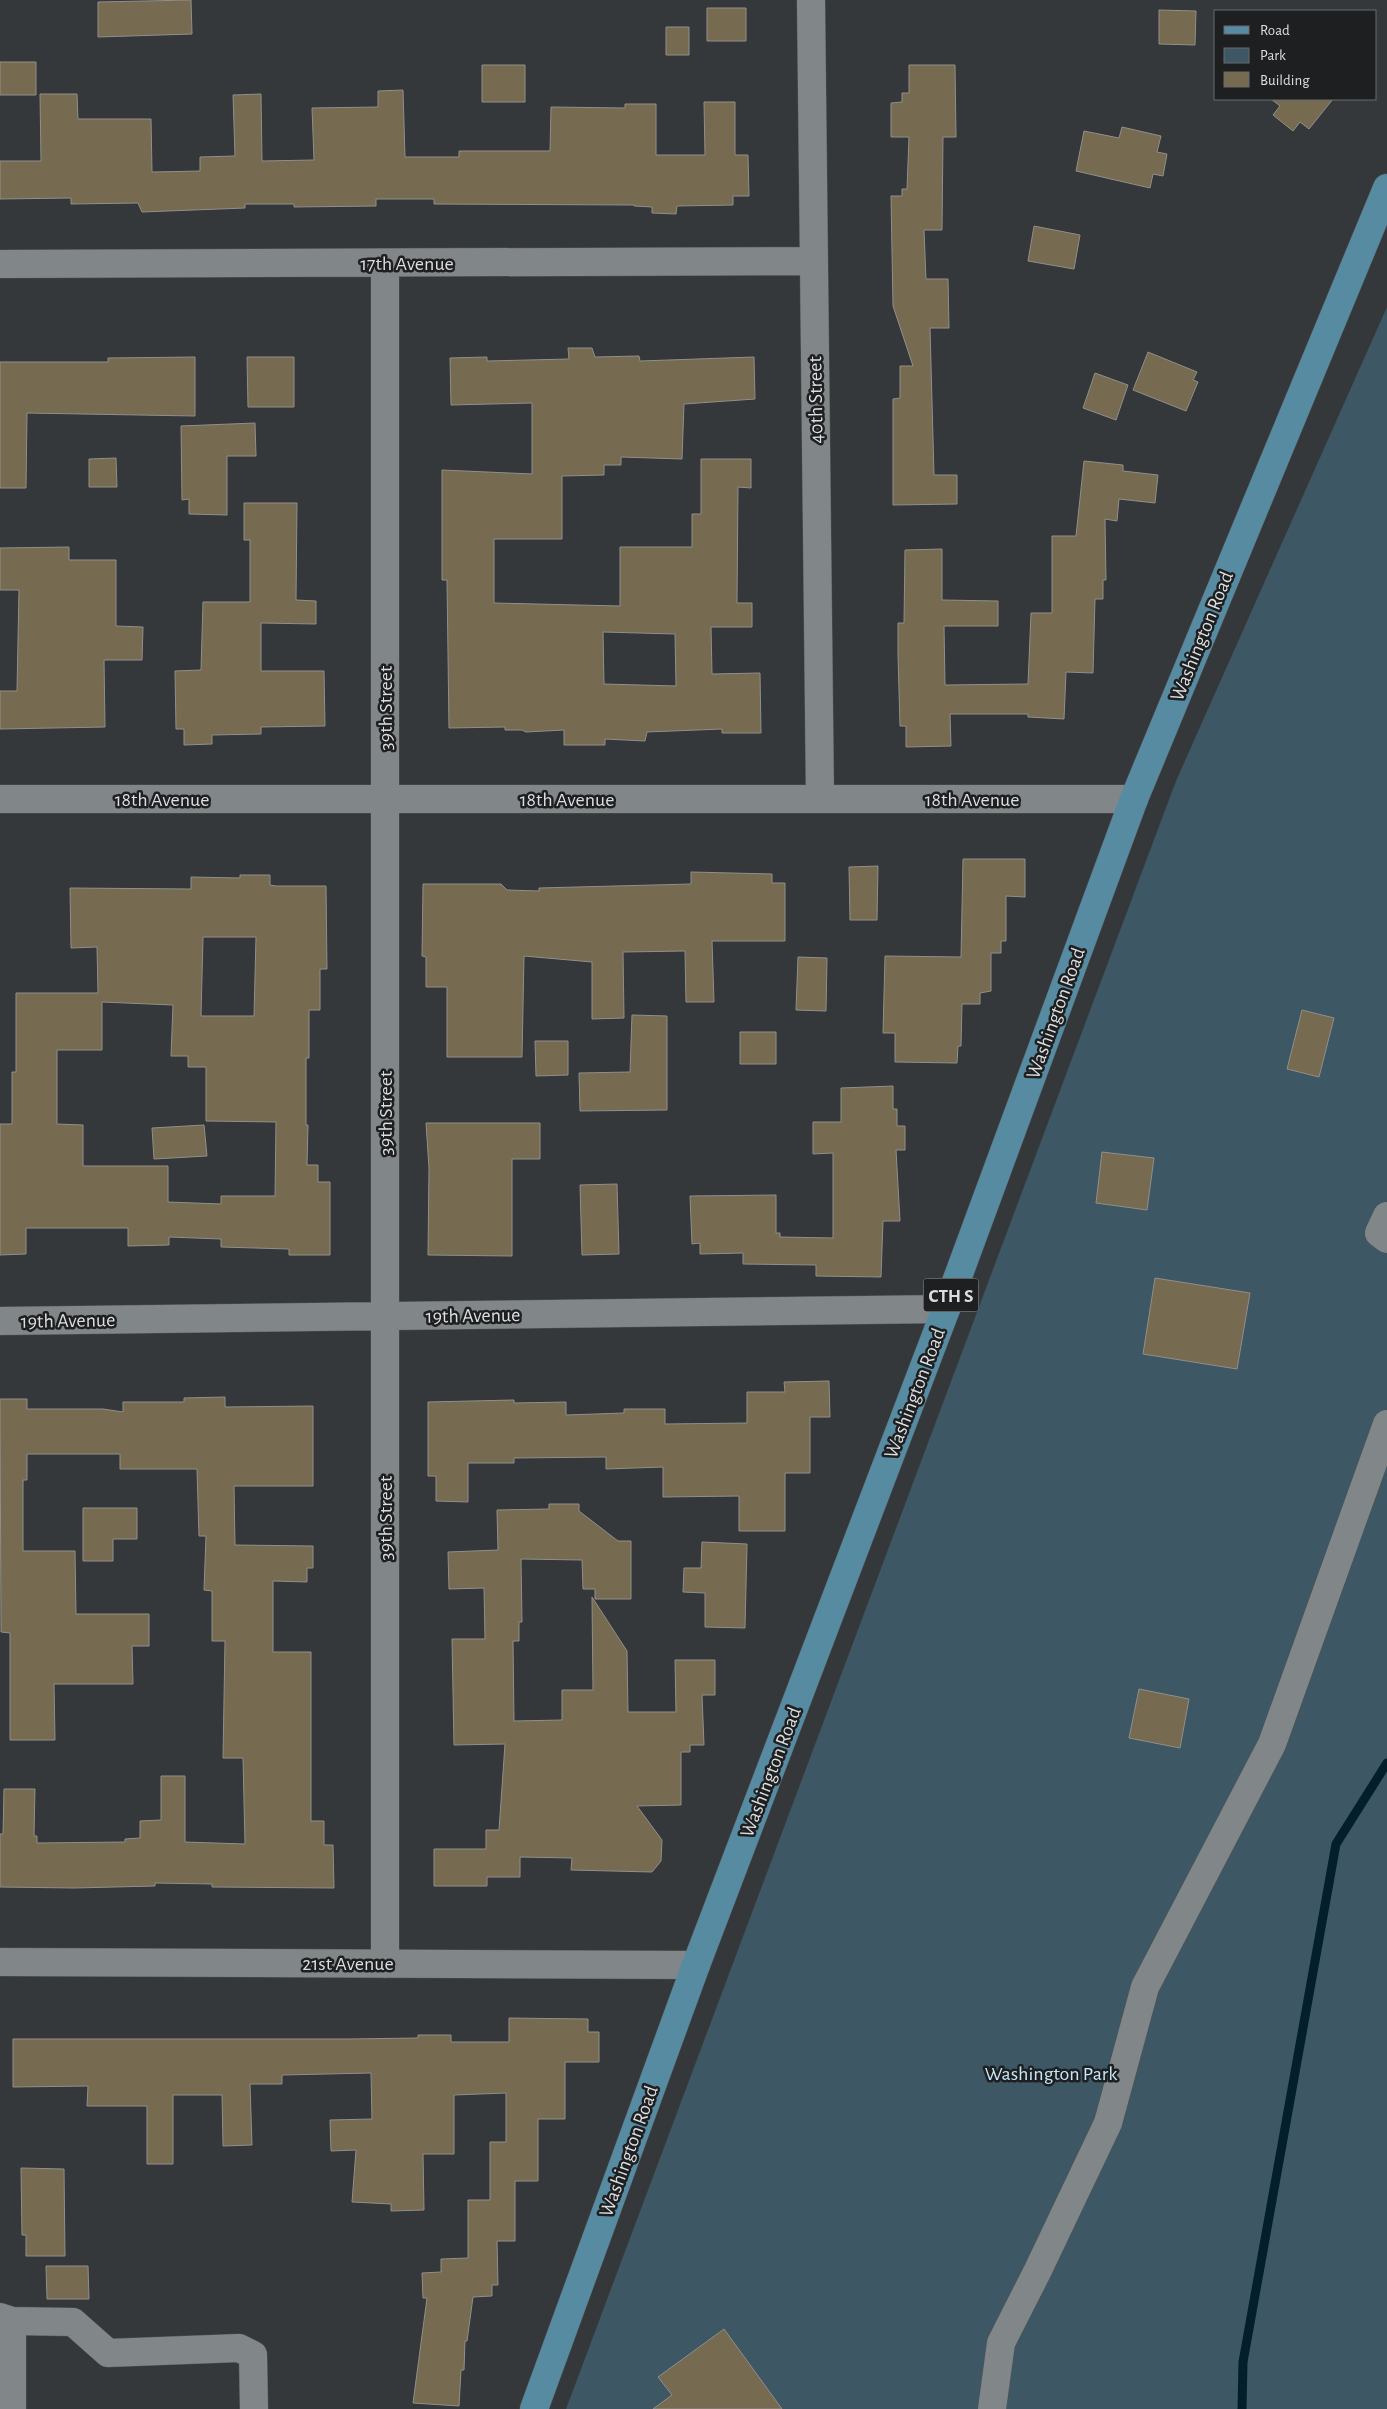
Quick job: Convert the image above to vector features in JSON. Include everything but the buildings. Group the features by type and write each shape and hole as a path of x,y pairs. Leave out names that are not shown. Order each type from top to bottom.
{"main road":[{"name":"Washington Road","path":"534,2409 696,1965 946,1309 1134,800 1387,188"}],"street":[{"name":"40th Street","path":"811,0 820,800"},
{"name":"17th Avenue","path":"0,264 814,261"},
{"name":"39th Street","path":"385,263 385,1964"},
{"name":"18th Avenue","path":"0,800 1134,800"},
{"path":"1387,1216 1379,1233 1387,1239"},
{"name":"19th Avenue","path":"0,1321 946,1309"},
{"path":"992,2409 1001,2343 1108,2123 1144,1987 1272,1744 1387,1424"},
{"name":"21st Avenue","path":"0,1962 696,1965"},
{"path":"8,2403 6,2319 73,2322 108,2353 239,2348 253,2355 254,2409"}],"green space":[{"name":"Washington Park","path":"1387,307 1387,2409 566,2409 1176,781"}],"waterway":[{"path":"1242,2409 1243,2362 1336,1844 1387,1763"}]}
